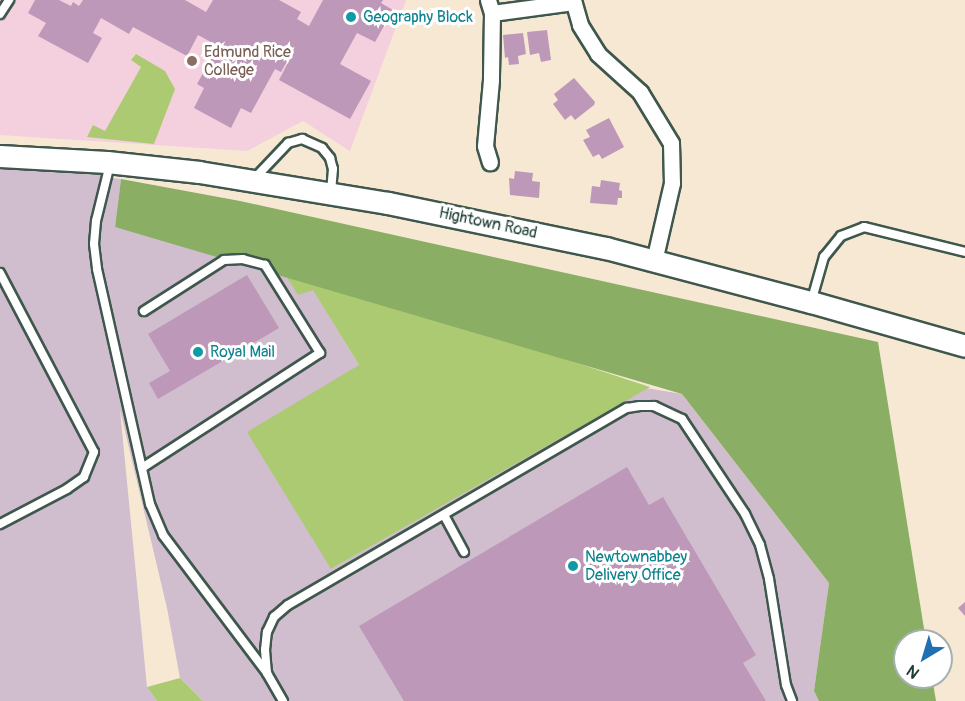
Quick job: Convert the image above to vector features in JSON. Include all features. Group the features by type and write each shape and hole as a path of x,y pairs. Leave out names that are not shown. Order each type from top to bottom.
{"main road":[{"name":"Hightown Road","path":"0,156 110,162 331,192 564,239 812,302 965,346"}],"street":[{"path":"490,162 485,146 491,80 490,7 573,1 579,26 598,54 640,92 671,143 672,183 654,261"}],"lane":[{"path":"0,14 9,0"},
{"path":"253,180 288,143 302,139 322,148 330,158 333,169 331,192"},
{"path":"110,162 98,207 94,244 97,269 150,504 163,535 267,674 283,701"},
{"path":"812,302 824,257 841,236 864,227 965,252"},
{"path":"142,468 320,353 265,265 243,259 224,260 144,311"},
{"path":"0,273 94,452 84,477 67,489 0,524"},
{"path":"267,674 267,632 274,617 288,605 627,408 654,406 682,418 746,514 760,545 770,579 786,685 792,701"},
{"path":"444,515 464,552"}],"shaded area":[{"name":"Edmund Rice College","path":"0,0 406,0 350,151 303,121 247,151 0,135"},
{"path":"107,162 104,177 121,179 115,227 279,265 313,289 359,365 331,569 646,388 682,394 829,583 814,691 819,701 203,701 180,678 167,608 120,410 147,687 157,701 0,701 0,164"}],"green space":[{"path":"136,54 165,71 175,89 154,144 87,137 93,125 105,131 141,67 131,60"},
{"path":"121,179 240,201 878,342 924,629 893,629 893,689 934,689 936,701 819,701 814,691 829,583 682,394 115,227"},
{"path":"279,265 650,387 331,569 247,432 359,365 313,290 298,295"},
{"path":"180,678 203,701 157,701 147,687"}],"building":[{"path":"35,0 59,0 71,6 73,2 79,6 83,0 185,0 206,12 213,0 279,0 301,12 297,19 309,26 323,0 383,0 381,3 393,10 375,42 357,33 340,64 371,81 350,119 279,80 291,54 281,72 275,69 251,113 241,108 231,128 194,108 204,88 197,84 218,46 198,35 187,56 133,27 129,34 101,18 93,33 102,38 88,63 38,36 46,23 28,13"},
{"path":"547,30 551,60 541,62 539,53 530,55 527,32"},
{"path":"523,33 526,54 518,56 519,64 509,65 508,57 505,58 503,35"},
{"path":"574,78 595,102 575,120 571,115 565,120 553,104 558,100 554,94"},
{"path":"609,118 624,147 602,159 599,154 593,157 583,140 590,137 586,130"},
{"path":"515,171 533,173 532,181 540,182 539,198 510,195 509,178 514,179"},
{"path":"601,180 620,183 619,190 622,191 622,198 618,198 617,205 590,203 592,186 600,187"},
{"name":"Royal Mail","path":"247,275 279,328 158,399 149,383 170,371 148,334"},
{"name":"Newtownabbey Delivery Office","path":"627,467 649,505 663,497 756,655 743,663 766,701 404,701 359,626"},
{"path":"965,602 965,616 958,608"}],"place":[{"name":"Geography Block","path":"351,17"},
{"name":"Edmund Rice College","path":"192,61"},
{"name":"Royal Mail","path":"198,352"},
{"name":"Newtownabbey Delivery Office","path":"573,566"}]}
